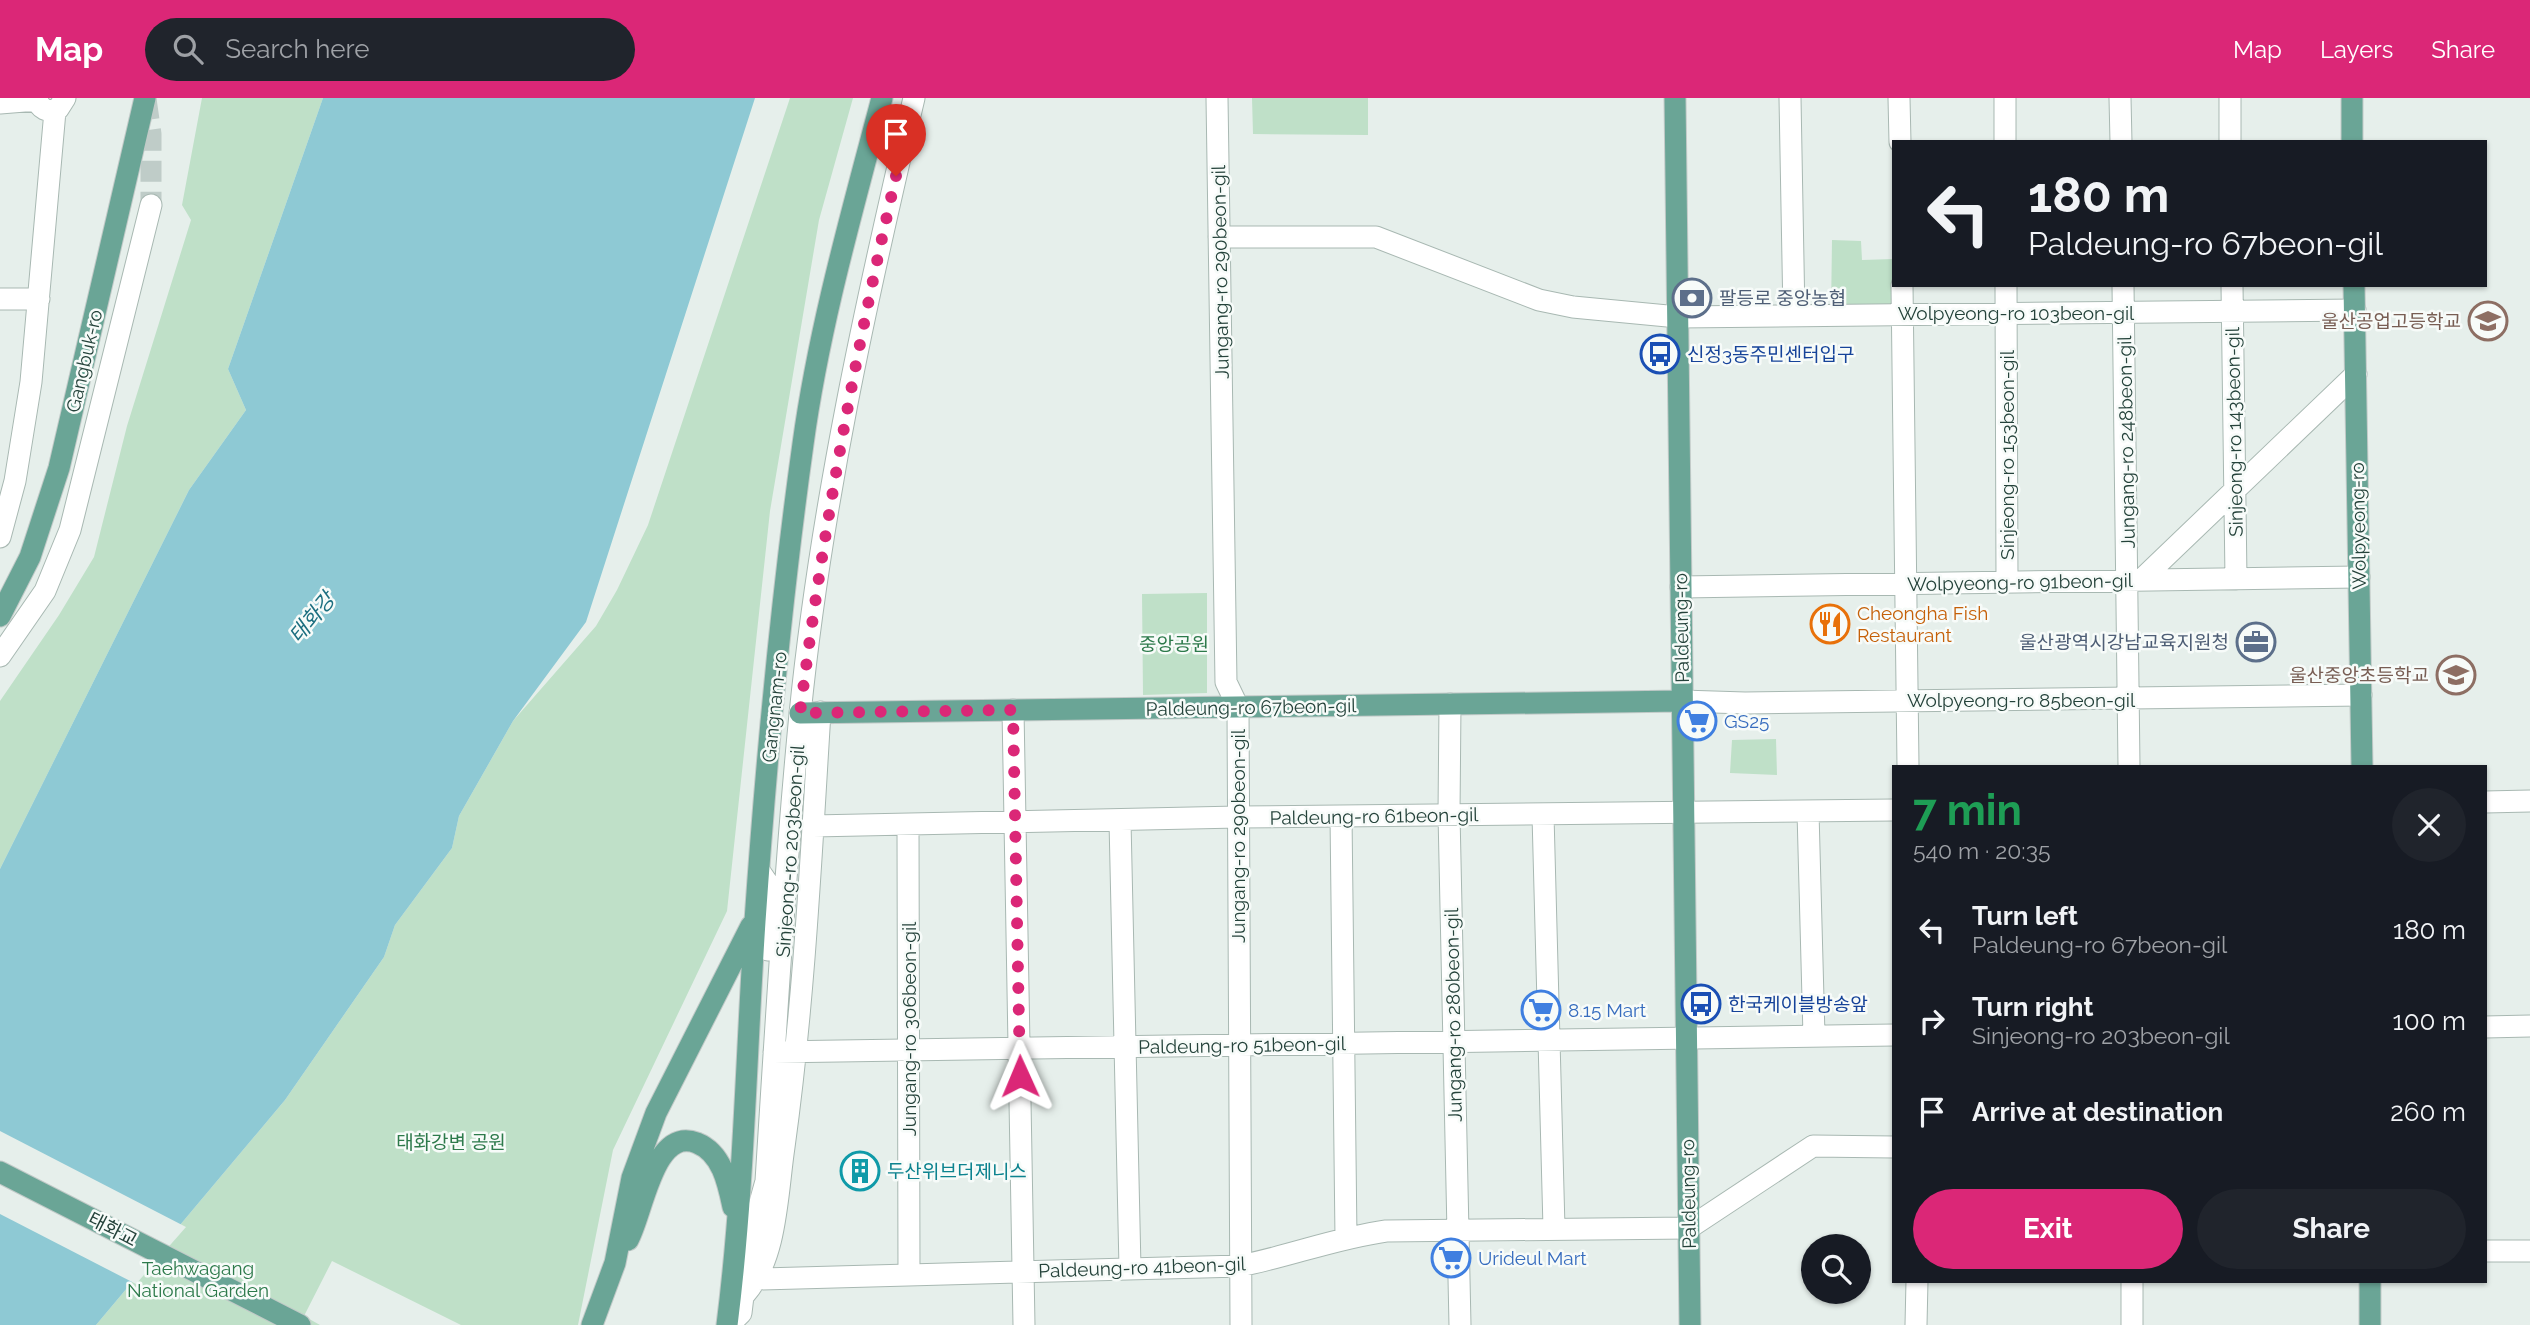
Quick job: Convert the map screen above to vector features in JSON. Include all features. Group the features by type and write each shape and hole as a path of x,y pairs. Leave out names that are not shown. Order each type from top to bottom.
{"main road":[{"name":"Gangbuk-ro","path":"0,616 30,557 59,468 145,98"},
{"name":"Gangnam-ro","path":"728,1325 745,1233 755,918 770,743 803,442 839,261 881,98"},
{"name":"Paldeung-ro","path":"1675,98 1690,1325"},
{"path":"2351,98 2352,140"},
{"name":"Wolpyeong-ro","path":"2354,287 2362,765"},
{"name":"Paldeung-ro 67beon-gil","path":"810,713 1682,701"},
{"path":"615,1263 632,1178 656,1113 755,918"},
{"path":"592,1325 615,1263 640,1215 656,1162 666,1149 679,1142 692,1142 707,1148 717,1160 729,1186 745,1233"},
{"name":"태화교","path":"0,1172 300,1325"},
{"path":"2370,1283 2370,1325"}],"street":[{"name":"Sinjeong-ro 203beon-gil","path":"745,1233 766,1181 774,1052 832,484 884,228 914,98"},
{"path":"884,228 906,187 926,98"},
{"name":"Jungang-ro 290beon-gil","path":"1217,98 1226,682 1238,707 1241,1325"},
{"path":"1790,98 1794,316"},
{"path":"1899,98 1900,140"},
{"path":"2005,98 2005,140"},
{"path":"2120,98 2121,140"},
{"path":"2230,98 2230,140"},
{"path":"0,103 49,102 39,299 31,382 17,468 0,537"},
{"path":"0,656 45,591 71,530 151,205"},
{"name":"Wolpyeong-ro 103beon-gil","path":"1219,237 1376,237 1539,300 1573,307 1678,317 2355,310"},
{"path":"1902,287 1908,765"},
{"name":"Sinjeong-ro 153beon-gil","path":"2006,287 2007,582"},
{"name":"Jungang-ro 248beon-gil","path":"2123,287 2135,580 2129,699 2129,765"},
{"name":"Sinjeong-ro 143beon-gil","path":"2232,287 2236,579"},
{"path":"0,299 39,299"},
{"path":"2135,580 2235,493 2356,374"},
{"name":"Wolpyeong-ro 91beon-gil","path":"1681,587 2359,577"},
{"name":"Wolpyeong-ro 85beon-gil","path":"1682,701 2361,695"},
{"name":"Jungang-ro 280beon-gil","path":"1450,704 1449,814 1460,1325"},
{"path":"1013,710 1024,1325"},
{"path":"728,1325 741,1313 774,1221 797,1052 813,826 810,713"},
{"path":"2487,802 2530,801"},
{"name":"Paldeung-ro 61beon-gil","path":"813,826 1015,824 1238,817 1892,810"},
{"path":"1808,812 1814,1036"},
{"path":"1543,815 1554,1228"},
{"path":"1341,816 1346,1044 1346,1238"},
{"path":"1120,821 1130,1268"},
{"name":"Jungang-ro 306beon-gil","path":"908,825 909,1275"},
{"path":"752,1286 745,1233 771,888 760,872"},
{"path":"2487,1027 2530,1026"},
{"name":"Paldeung-ro 51beon-gil","path":"774,1052 1892,1035"},
{"path":"1689,1228 1813,1146 1892,1147"},
{"name":"Paldeung-ro 41beon-gil","path":"752,1286 909,1275 1240,1266 1277,1259 1346,1238 1386,1231 1689,1228"},
{"path":"2487,1251 2530,1251"},
{"path":"1916,1325 1917,1283"},
{"path":"2132,1283 2132,1325"}],"green space":[{"path":"202,98 323,98 228,369 246,410 189,490 0,869 0,701 59,615 94,557 127,426 191,220 182,205"},
{"name":"태화강변 공원","path":"790,98 853,98 819,220 770,511 727,911 613,1150 578,1325 461,1325 332,1261 304,1316 320,1325 96,1325 285,1100 384,957 395,925 452,848 459,816 513,721 596,626 617,590 648,525"},
{"path":"1252,98 1368,98 1368,135 1253,134"},
{"path":"1832,240 1861,241 1862,260 1892,259 1892,287 1894,287 1899,312 1831,313"},
{"name":"중앙공원","path":"1207,593 1207,693 1143,695 1142,594"},
{"path":"1776,739 1777,775 1730,773 1732,740"}],"water":[{"name":"태화강","path":"323,98 755,98 586,622 513,721 459,816 452,848 395,925 384,957 285,1100 96,1325 0,1325 0,869 189,490 246,410 228,369"}],"pier":[{"path":"0,1131 186,1227 136,1284 0,1214"}],"tunnel":[{"path":"146,99 151,134 151,205"}],"place":[{"name":"팔등로 중앙농협","path":"1692,298"},
{"name":"울산공업고등학교","path":"2488,321"},
{"name":"신정3동주민센터입구","path":"1660,354"},
{"name":"Cheongha Fish Restaurant","path":"1830,624"},
{"name":"울산광역시강남교육지원청","path":"2256,642"},
{"name":"울산중앙초등학교","path":"2456,675"},
{"name":"GS25","path":"1697,721"},
{"name":"한국케이블방송앞","path":"1701,1004"},
{"name":"8.15 Mart","path":"1541,1010"},
{"name":"두산위브더제니스","path":"860,1171"},
{"name":"Urideul Mart","path":"1451,1258"}],"route":[{"path":"896,176 853,367 832,484 800,713 1013,710 1020,1076"}],"park label":[{"name":"Taehwagang National Garden","path":"198,1279"}]}
